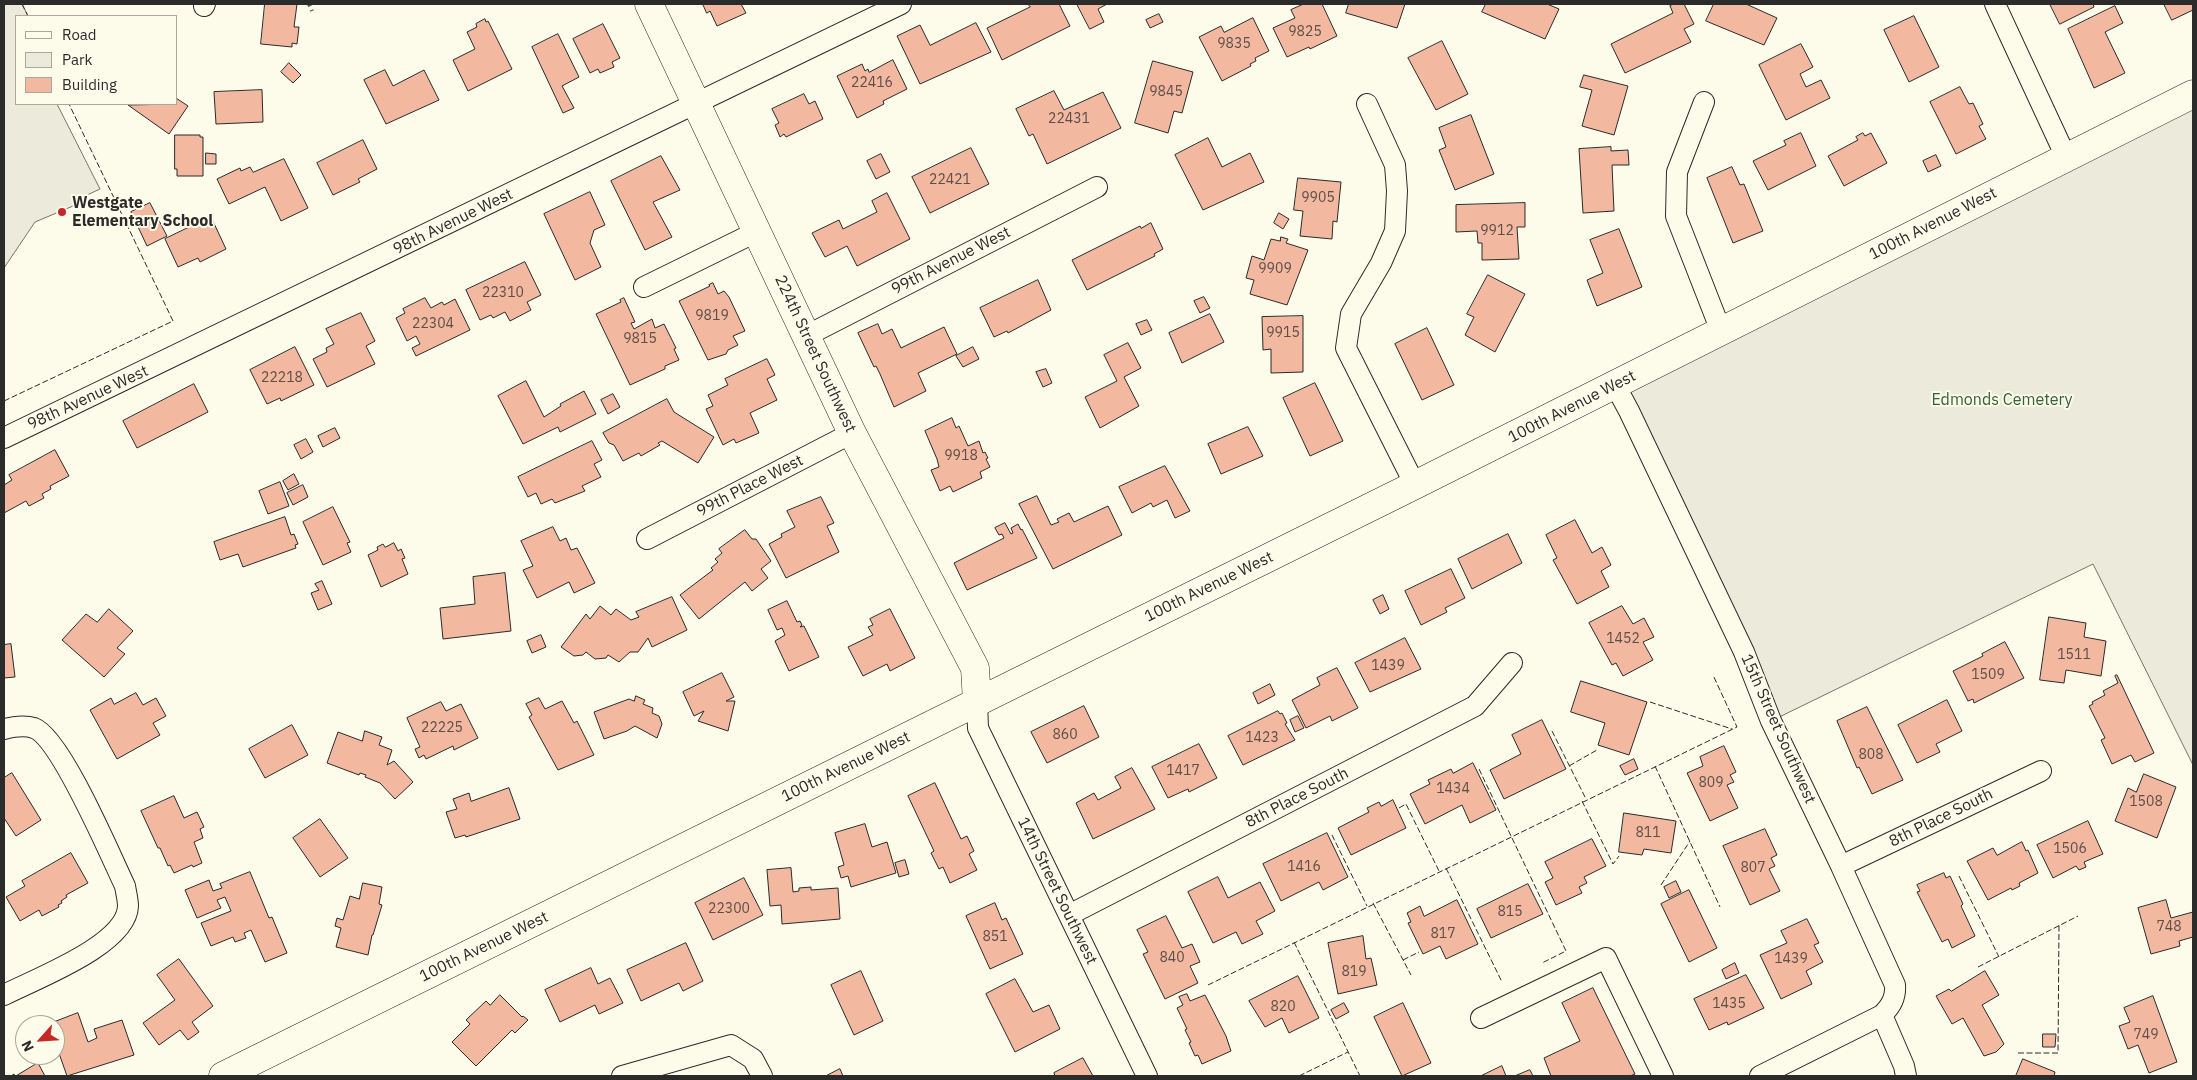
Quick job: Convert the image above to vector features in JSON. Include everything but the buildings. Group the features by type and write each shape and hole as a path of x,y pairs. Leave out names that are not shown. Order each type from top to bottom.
{"main road":[{"name":"224th Street Southwest","path":"649,4 852,433 975,668 977,702"},
{"name":"100th Avenue West","path":"223,1076 1415,485 2193,94"}],"street":[{"name":"98th Avenue West","path":"4,438 901,4"},
{"path":"1995,4 2066,157"},
{"path":"1704,102 1678,172 1676,216 1721,330"},
{"path":"1367,104 1395,165 1398,191 1394,231 1380,263 1351,314 1346,348 1415,485"},
{"name":"99th Avenue West","path":"806,336 1096,186"},
{"path":"644,287 756,232"},
{"name":"15th Street Southwest","path":"1615,385 1744,652 1772,721 1896,985 1896,994 1890,1006 1882,1015"},
{"name":"99th Place West","path":"647,539 852,433"},
{"name":"8th Place South","path":"1069,915 1475,706 1512,663"},
{"name":"14th Street Southwest","path":"977,702 978,728 1147,1076"},
{"path":"4,729 12,727 35,728 54,746 68,769 125,886 128,907 119,927 104,943 4,995"},
{"name":"8th Place South","path":"1841,866 2041,771"},
{"path":"1481,1018 1606,958 1663,1076"},
{"path":"1760,1076 1882,1015 1904,1066 1906,1076"},
{"path":"622,1076 731,1045 753,1059 762,1076"}],"green space":[{"path":"4,4 22,4 28,15 15,15 15,105 58,105 100,189 87,195 85,201 35,222 4,268"},
{"name":"Edmonds Cemetery","path":"2193,94 2193,765 2093,564 1771,721 1615,385"}],"hedge":[{"path":"309,4 312,11"}],"fence":[{"path":"22,4 28,15"},
{"path":"4,401 173,321 69,105"},
{"path":"1208,985 1737,727 1713,675"},
{"path":"1650,702 1732,729"},
{"path":"1552,731 1586,799"},
{"path":"1569,766 1597,750"},
{"path":"1655,766 1720,907"},
{"path":"1479,769 1566,951 1542,963"},
{"path":"1582,801 1613,864 1619,856"},
{"path":"1399,808 1406,804 1439,871"},
{"path":"1332,835 1367,906"},
{"path":"1661,885 1690,841"},
{"path":"1446,868 1502,982"},
{"path":"1959,876 1999,957"},
{"path":"1373,903 1411,975"},
{"path":"1978,967 2078,916"},
{"path":"2018,1053 2058,1053 2059,925"},
{"path":"1294,942 1360,1076"},
{"path":"1403,960 1419,952"},
{"path":"1299,1076 1348,1052"}],"place":[{"name":"Westgate Elementary School","path":"62,212"}]}
